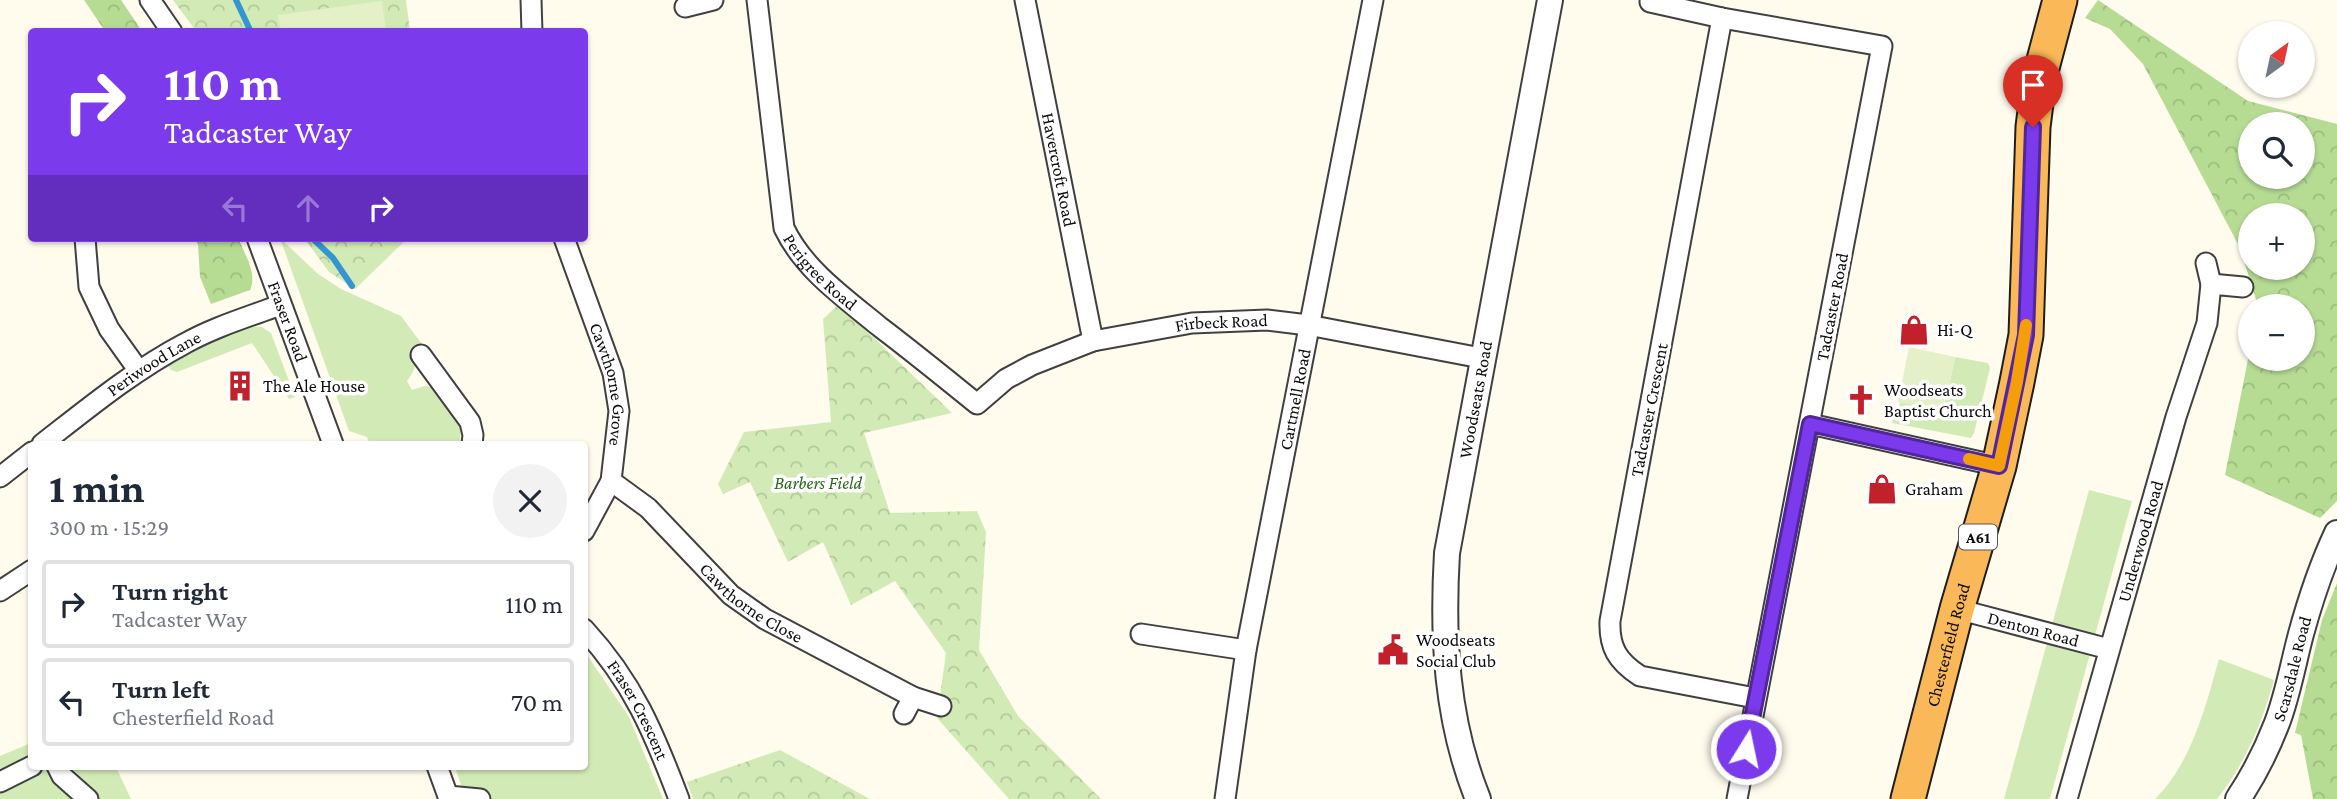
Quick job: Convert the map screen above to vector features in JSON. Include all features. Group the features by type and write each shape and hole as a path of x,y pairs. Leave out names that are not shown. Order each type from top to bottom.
{"highway":[{"name":"Chesterfield Road","path":"1908,799 1957,609 1999,466 2026,335 2033,127 2039,79 2060,0"},
{"name":"Chesterfield Road","path":"2050,36 2073,0"}],"street":[{"path":"150,0 169,28"},
{"path":"531,0 532,28"},
{"path":"685,7 713,0"},
{"name":"Perigree Road","path":"757,0 784,228 793,247 806,263 847,300 977,404"},
{"name":"Havercroft Road","path":"1025,0 1093,341"},
{"name":"Cartmell Road","path":"1225,799 1246,650 1373,0"},
{"name":"Woodseats Road","path":"1478,799 1453,716 1444,630 1447,553 1481,358 1504,251 1550,0"},
{"name":"Tadcaster Road","path":"1650,2 1882,47 1737,799"},
{"name":"Tadcaster Crescent","path":"1722,18 1610,621 1609,639 1617,655 1628,668 1640,676 1755,698"},
{"path":"85,242 89,287 109,329 139,371"},
{"name":"Fraser Road","path":"258,242 333,441"},
{"name":"Cawthorne Grove","path":"565,242 613,373 619,411 611,481 588,524"},
{"name":"Underwood Road","path":"2067,799 2176,417 2207,323 2211,284 2206,263"},
{"path":"2211,284 2243,287"},
{"name":"Periwood Lane","path":"46,441 139,371 185,343 280,305"},
{"name":"Firbeck Road","path":"977,404 1006,379 1032,365 1093,341 1192,323 1224,320 1267,320 1308,325 1481,358"},
{"path":"421,355 470,422 472,441"},
{"path":"1810,424 1999,466"},
{"path":"1,472 28,455"},
{"name":"Cawthorne Close","path":"611,481 648,508 731,594 765,619 908,705 941,706"},
{"name":"Scarsdale Road","path":"2238,799 2260,762 2277,723 2291,680 2301,634 2337,533"},
{"path":"0,591 28,573"},
{"name":"Denton Road","path":"1957,609 2109,649"},
{"name":"Fraser Crescent","path":"588,633 609,656 636,698 660,748 679,799"},
{"path":"1141,634 1246,650"},
{"path":"0,782 28,768"},
{"path":"59,770 88,799"},
{"path":"438,770 448,797 480,799"}],"green space":[{"path":"84,0 121,0 140,28 103,28"},
{"path":"173,0 406,0 410,28 194,28"},
{"path":"2098,0 2238,94 2238,98 2291,112 2238,112 2238,189 2315,189 2315,118 2337,124 2337,501 2320,518 2225,475 2246,371 2315,371 2315,294 2254,294 2250,280 2315,280 2315,203 2238,203 2238,244 2143,64 2110,29 2085,18"},
{"path":"382,1 386,28 280,28 278,15"},
{"path":"197,242 240,242 251,270 250,290 211,304 200,277"},
{"path":"281,242 318,274 341,289 401,316 424,347 407,381 412,390 425,386 436,388 461,428 461,441 368,441 367,437 349,431"},
{"path":"307,242 404,242 355,289 329,272"},
{"name":"Barbers Field","path":"839,304 952,413 864,433 890,513 977,511 986,532 979,650 1018,716 1101,799 1009,799 937,718 946,653 895,581 851,605 823,542 788,562 750,482 723,494 718,484 744,432 831,422 823,319"},
{"path":"247,326 262,327 271,333 295,397 289,399 252,343 177,372 168,366 208,344"},
{"path":"1909,347 1955,357 1944,411 1898,402"},
{"path":"1955,357 1988,363 1990,368 1971,438 1892,423 1894,416 1897,417 1900,402 1944,411"},
{"path":"2089,490 2132,501 2050,799 2004,799"},
{"path":"2337,583 2337,799 2313,799 2301,735 2295,733 2322,620"},
{"path":"588,656 629,717 663,799 492,799 462,788 456,770 588,770"},
{"path":"2219,659 2274,680 2252,742 2217,799 2155,799 2179,768 2196,734"},
{"path":"28,744 28,770 117,770 131,799 0,799 0,756"},
{"path":"780,750 870,799 693,799 687,782"}],"waterway":[{"path":"236,0 249,28"},
{"path":"316,242 333,258 352,286"}],"slow traffic":[{"path":"1969,459 1999,466 2026,325"}],"place":[{"name":"Hi-Q","path":"1914,330"},
{"name":"The Ale House","path":"240,386"},
{"name":"Woodseats Baptist Church","path":"1861,400"},
{"name":"Graham","path":"1882,489"},
{"name":"Woodseats Social Club","path":"1393,650"}],"route":[{"path":"1746,749 1810,424 1999,466 2026,335 2033,127"}]}
